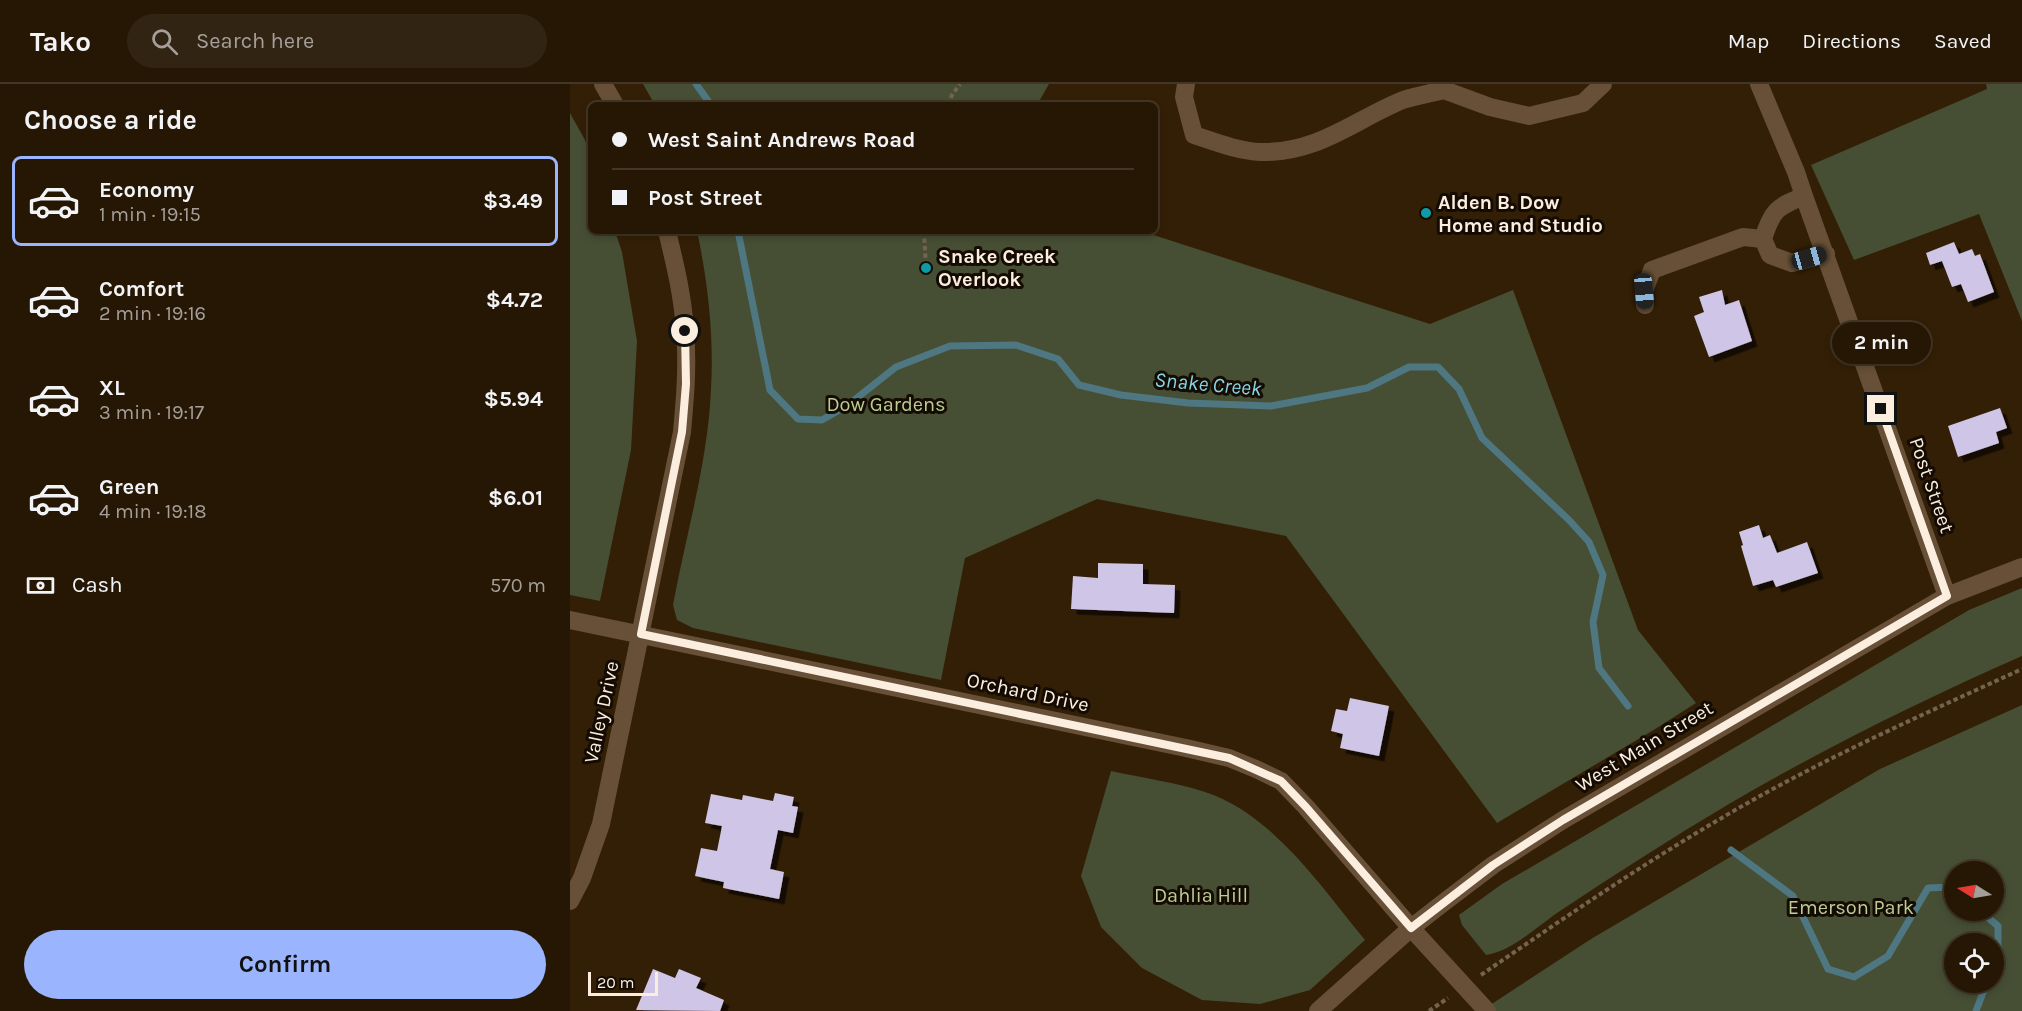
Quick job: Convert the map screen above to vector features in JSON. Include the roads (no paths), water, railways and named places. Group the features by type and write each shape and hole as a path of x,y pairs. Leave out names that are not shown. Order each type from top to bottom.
{"street":[{"path":"603,84 613,102"},
{"path":"1186,84 1184,97 1194,135 1227,146 1260,152 1294,150 1338,134 1404,100 1441,87 1490,107 1529,116 1583,103 1603,84"},
{"name":"Post Street","path":"1759,84 1796,172 1947,596"},
{"path":"1804,196 1779,207 1767,225 1763,239 1770,255 1792,263 1826,254"},
{"name":"Valley Drive","path":"570,901 582,878 600,824 682,432 686,384 685,331 677,270 668,234"},
{"path":"1645,305 1644,291 1652,270 1743,237 1763,239"},
{"name":"West Main Street","path":"1318,1011 1411,928 1493,865 1563,820 1947,596 2022,567"},
{"name":"Orchard Drive","path":"570,620 1229,758 1281,781 1487,1011"}],"waterway":[{"name":"Snake Creek","path":"696,84 709,102"},
{"name":"Snake Creek","path":"739,234 770,390 798,419 822,420 848,405 896,367 950,346 1016,345 1058,359 1079,385 1121,395 1188,403 1271,406 1367,388 1409,367 1438,367 1459,389 1482,438 1569,520 1589,542 1603,575 1593,622 1599,668 1628,706"},
{"name":"Snake Creek","path":"1731,850 1793,896 1828,969 1854,977 1888,956 1928,888 1944,887"},
{"name":"Snake Creek","path":"1992,921 1998,926 1998,933"},
{"name":"Snake Creek","path":"1976,1011 1983,993"}],"place":[{"name":"Alden B. Dow Home and Studio","path":"1426,213"},
{"name":"Snake Creek Overlook","path":"926,268"}],"park label":[{"name":"Dow Gardens","path":"886,404"},
{"name":"Dahlia Hill","path":"1201,895"},
{"name":"Emerson Park","path":"1851,907"}]}
